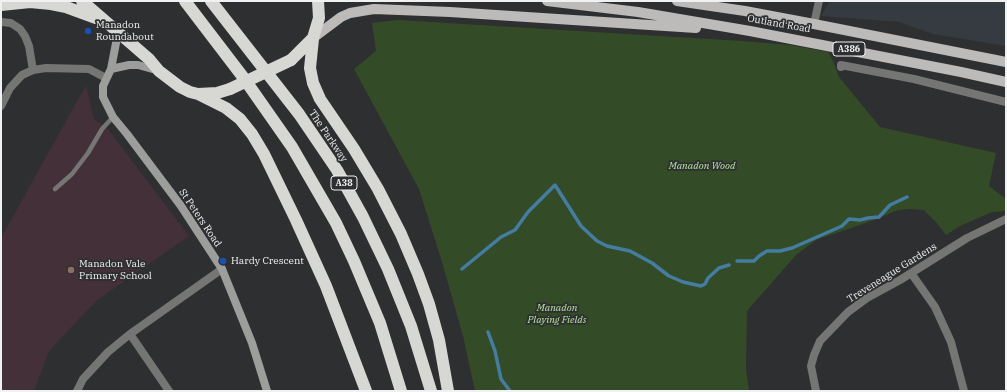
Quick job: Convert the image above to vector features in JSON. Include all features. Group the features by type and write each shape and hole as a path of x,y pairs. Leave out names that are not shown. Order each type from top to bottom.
{"highway":[{"path":"82,1 149,59 159,71 180,87 226,108 240,119 252,134 264,154 326,286 366,391"},
{"name":"A38","path":"185,1 243,77 292,147 336,223 380,323 401,391"},
{"name":"The Parkway","path":"211,1 299,114 337,170 363,217 388,268 411,326 431,391"},
{"path":"198,94 217,93 230,89 291,60 313,39 319,18 318,1"},
{"path":"1,5 30,2 51,4 82,12 112,27"},
{"name":"A38","path":"313,39 310,68 313,83 320,99 354,148 402,234 429,304 439,340 448,391"}],"main road":[{"name":"Outland Road","path":"547,1 638,12 750,31 953,70 1006,82"},
{"name":"Outland Road","path":"677,1 745,11 1006,62"},
{"path":"712,1 745,11"},
{"path":"313,39 331,24 346,15 362,10 374,9 450,12 750,31"}],"street":[{"path":"814,24 819,1"},
{"path":"1,22 11,23 20,29 25,36 29,46 33,70"},
{"name":"St Peters Road","path":"112,27 116,43 111,69 103,86 103,96 113,117 181,206 222,269 252,343 267,391"},
{"path":"111,69 129,65 138,65 159,71"},
{"path":"841,67 841,65 914,80 1006,102"},
{"path":"1,106 10,88 22,75 33,70 46,68 89,69 106,78"},
{"name":"Treveneague Gardens","path":"816,391 811,366 814,355 820,341 848,312 867,298 911,273 967,238 1006,219"},
{"path":"77,391 83,378 108,352 130,334 222,269"},
{"path":"911,273 935,307 951,342 964,391"},
{"path":"130,334 169,391"}],"lane":[{"path":"55,189 72,174 88,153 102,129 113,117"}],"shaded area":[{"path":"830,1 1006,1 1006,46 933,34 899,22 821,16"},
{"name":"Manadon Vale Primary School","path":"86,85 94,119 108,129 189,236 96,301 49,351 34,391 1,391 1,238"}],"green space":[{"name":"Manadon Wood","path":"398,20 742,41 790,45 828,52 839,77 880,127 996,153 989,186 1006,199 1006,211 992,212 960,226 946,235 924,210 898,210 816,240 796,255 747,311 746,369 749,391 475,391 463,336 419,189 354,69 376,51 372,23"}],"waterway":[{"path":"462,269 501,237 515,230 528,212 555,185 581,226 597,241 607,246 630,251 652,263 669,276 683,282 701,286 705,284 708,278 719,268 729,265"},
{"path":"737,261 754,261 767,251 780,251 792,248 842,226 849,219 860,220 879,217 890,205 907,197"},
{"path":"488,332 495,351 501,379 510,391"}],"place":[{"name":"Manadon Roundabout","path":"88,31"},
{"name":"Hardy Crescent","path":"223,261"},
{"name":"Manadon Vale Primary School","path":"71,270"}],"park label":[{"name":"Manadon Playing Fields","path":"557,314"}]}
